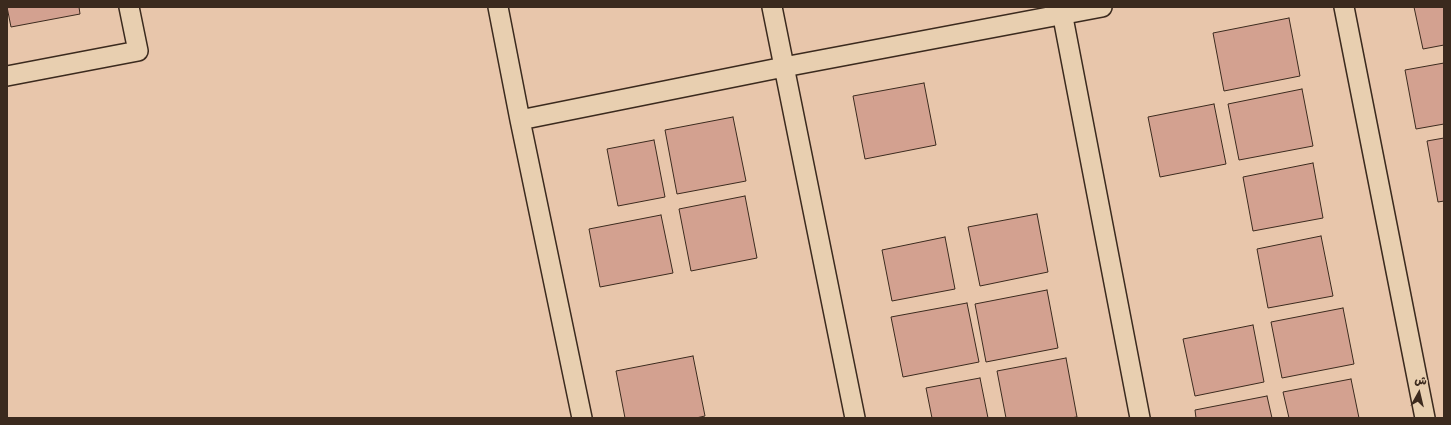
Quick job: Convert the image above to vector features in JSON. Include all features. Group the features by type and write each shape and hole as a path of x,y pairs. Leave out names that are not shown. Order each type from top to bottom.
{"street":[{"path":"7,76 138,51 129,7"},
{"path":"498,7 582,418"},
{"path":"772,7 855,418"},
{"path":"520,120 1062,11 1102,7"},
{"path":"1344,7 1425,418"},
{"path":"1062,11 1140,418"}],"building":[{"path":"7,7 79,7 80,14 11,27"},
{"path":"1414,7 1444,7 1444,45 1423,49"},
{"path":"1289,18 1300,76 1224,91 1213,33"},
{"path":"1444,63 1444,124 1416,129 1405,70"},
{"path":"924,83 936,145 865,159 853,96"},
{"path":"1302,89 1313,146 1239,160 1228,104"},
{"path":"1214,104 1226,164 1160,177 1148,117"},
{"path":"733,117 746,181 677,194 665,130"},
{"path":"1444,138 1444,201 1438,202 1427,141"},
{"path":"654,140 665,197 618,206 607,149"},
{"path":"1313,163 1323,218 1253,231 1243,177"},
{"path":"745,196 757,258 691,271 679,209"},
{"path":"1037,214 1048,272 980,286 968,227"},
{"path":"661,215 673,273 600,287 589,229"},
{"path":"1321,236 1333,296 1268,308 1257,249"},
{"path":"945,237 955,289 892,301 882,250"},
{"path":"1047,290 1058,348 986,362 975,304"},
{"path":"967,303 979,362 903,377 891,317"},
{"path":"1343,308 1354,364 1282,378 1271,322"},
{"path":"1253,325 1264,382 1195,396 1183,339"},
{"path":"693,356 705,416 696,418 625,418 616,371"},
{"path":"1066,358 1077,417 1006,418 997,371"},
{"path":"980,378 988,418 932,418 926,388"},
{"path":"1351,379 1359,418 1289,418 1283,392"},
{"path":"1267,396 1272,418 1196,418 1195,410"}]}
